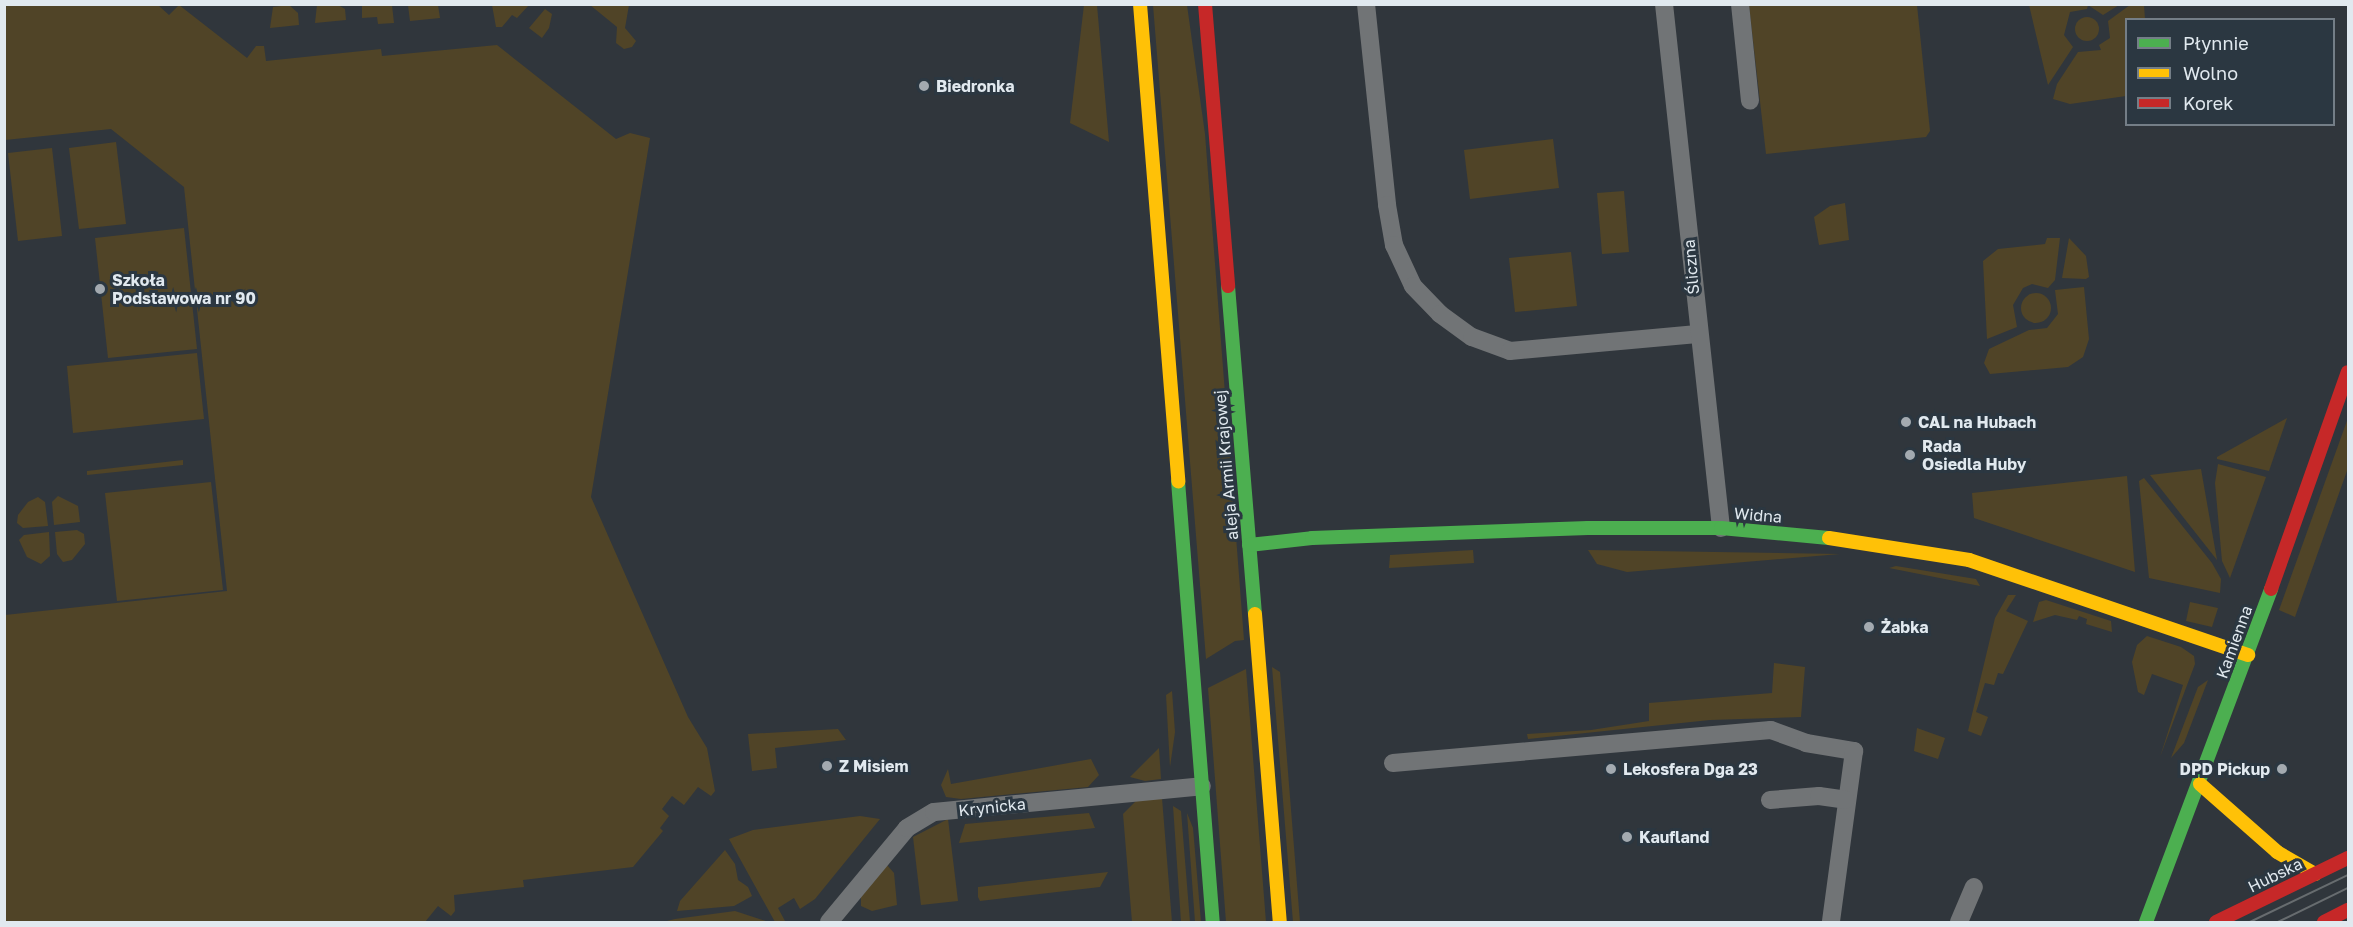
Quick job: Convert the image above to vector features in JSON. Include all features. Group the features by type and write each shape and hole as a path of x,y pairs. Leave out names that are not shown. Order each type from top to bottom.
{"street":[{"path":"1140,4 1213,922"},
{"name":"aleja Armii Krajowej","path":"1205,4 1280,922"},
{"path":"1366,4 1387,205 1394,245 1413,286 1440,314 1472,337 1510,351 1697,334"},
{"name":"Śliczna","path":"1664,4 1697,334 1721,528"},
{"path":"1740,4 1750,100"},
{"name":"Kamienna","path":"2146,922 2248,655 2349,372"},
{"name":"Widna","path":"1249,545 1459,532 1721,528 1842,539 1969,561 2045,583 2248,655"},
{"path":"1393,763 1771,730 1806,743 1854,751 1831,922"},
{"path":"2199,784 2277,852 2314,874"},
{"name":"Krynicka","path":"829,922 907,828 934,812 1202,786"},
{"path":"1770,800 1820,796 1846,800"},
{"name":"Hubska","path":"2216,922 2349,858"},
{"path":"1959,922 1974,887"},
{"path":"2324,922 2349,910"}],"shaded area":[{"path":"492,4 529,5 517,18 512,15 502,27 496,27"},
{"path":"2029,4 2119,5 2103,15 2088,5 2087,9 2070,12 2064,35 2073,47 2048,85"},
{"path":"4,5 158,5 169,15 179,5 247,58 256,46 264,46 266,61 381,49 382,56 497,45 616,139 630,133 650,138 591,497 688,717 707,748 715,791 711,796 698,787 684,805 672,796 662,809 669,816 660,828 663,831 633,867 523,880 524,887 454,895 455,911 451,916 438,906 425,922 5,922 5,615 227,591 184,187 111,129 5,140"},
{"path":"289,5 298,13 299,25 270,28 273,7"},
{"path":"317,5 338,5 345,9 346,20 315,23"},
{"path":"362,5 392,5 394,23 378,24 377,17 362,18"},
{"path":"408,5 438,5 440,18 410,21"},
{"path":"590,5 629,5 625,28 636,41 632,47 624,49 616,43 617,27"},
{"path":"1084,5 1097,5 1109,142 1070,123"},
{"path":"1153,5 1187,5 1205,134 1244,640 1235,641 1206,659"},
{"path":"1749,5 1917,5 1930,131 1926,137 1766,154"},
{"path":"2130,5 2144,5 2145,18 2125,18 2125,96 2070,104 2053,99 2057,84 2078,52 2101,50 2099,45 2110,38 2108,21"},
{"path":"545,9 552,14 549,28 542,38 529,28"},
{"path":"2087,17 2096,20 2099,29 2096,38 2087,41 2078,38 2075,29 2078,20"},
{"path":"1553,139 1559,188 1470,199 1464,150"},
{"path":"116,142 126,224 79,229 69,148"},
{"path":"52,148 62,236 18,241 8,153"},
{"path":"1624,191 1629,252 1602,254 1597,193"},
{"path":"1845,203 1849,240 1819,245 1814,217 1830,206"},
{"path":"184,228 197,349 108,358 95,238"},
{"path":"2047,238 2060,238 2055,280 2048,288 2032,284 2023,288 2013,305 2017,327 1987,339 1983,261 1998,249 2045,244"},
{"path":"2069,238 2086,256 2089,277 2086,279 2062,278"},
{"path":"1571,252 1577,306 1515,312 1509,258"},
{"path":"2084,287 2089,339 2083,357 2068,367 1990,374 1984,363 1989,349 2029,330 2047,328 2058,314 2055,290"},
{"path":"2036,293 2047,297 2051,308 2047,319 2036,323 2025,319 2021,308 2025,297"},
{"path":"197,353 204,419 73,433 67,366"},
{"path":"2287,418 2269,471 2217,459 2217,457"},
{"path":"2348,418 2348,468 2295,617 2279,610"},
{"path":"183,460 183,465 87,475 87,471"},
{"path":"2218,464 2266,477 2230,578 2222,561 2215,483"},
{"path":"2201,469 2217,560 2150,475"},
{"path":"2127,476 2135,572 1974,518 1972,493"},
{"path":"2144,478 2212,563 2221,579 2220,593 2149,578 2139,481"},
{"path":"211,482 223,590 117,601 105,493"},
{"path":"58,496 78,506 80,522 54,525 52,502"},
{"path":"38,497 45,502 48,526 23,528 17,523 18,515 28,502"},
{"path":"77,530 84,534 85,544 72,560 63,562 57,554 55,532"},
{"path":"49,532 50,556 41,564 27,557 19,540 24,535"},
{"path":"1473,550 1474,563 1389,568 1390,555"},
{"path":"1588,550 1840,554 1627,572 1597,564"},
{"path":"1896,566 1976,579 1980,586 1889,568"},
{"path":"2008,595 2016,595 2006,611 2028,621 2003,674 1998,673 1994,685 1985,683 1976,712 1988,717 1981,736 1968,731 1995,618"},
{"path":"2046,600 2111,621 2112,632 2086,624 2087,619 2079,616 2077,620 2055,615 2033,622 2039,602"},
{"path":"2190,602 2218,608 2212,627 2186,621"},
{"path":"2147,636 2181,647 2194,656 2195,664 2160,757 2183,685 2152,674 2144,695 2138,692 2132,662 2137,645"},
{"path":"1774,663 1805,667 1801,717 1710,720 1528,739 1527,734 1591,730 1649,721 1649,703 1772,693"},
{"path":"1272,667 1280,672 1300,922 1293,922"},
{"path":"1246,669 1266,922 1226,922 1208,688"},
{"path":"2208,680 2184,743 2171,758 2198,687"},
{"path":"1172,691 1175,732 1170,767 1166,695"},
{"path":"1917,728 1945,738 1938,759 1914,751"},
{"path":"838,729 846,740 775,748 777,768 752,771 748,734"},
{"path":"1159,748 1161,779 1145,781 1130,777"},
{"path":"1091,759 1099,775 1088,787 961,799 946,797 941,785 948,769 951,784"},
{"path":"1162,798 1172,922 1132,922 1123,814 1136,801"},
{"path":"1173,806 1181,811 1190,922 1181,922"},
{"path":"1089,813 1095,828 959,843 965,824"},
{"path":"1187,813 1193,828 1201,922 1195,922"},
{"path":"860,816 880,819 815,899 800,909 794,898 778,908 785,921 775,922 729,839 753,830"},
{"path":"948,819 958,901 921,905 913,837"},
{"path":"725,850 735,864 738,880 748,887 752,896 734,906 677,911 680,901"},
{"path":"887,865 894,873 897,905 872,911 861,906 861,897"},
{"path":"1108,872 1100,887 980,901 978,897 978,887"},
{"path":"735,911 769,922 663,922 675,919"}],"tram line":[{"path":"2250,922 2348,875"},
{"path":"2278,922 2348,888"}],"traffic: fast":[{"path":"1228,286 1255,614"},
{"path":"1178,481 1213,922"},
{"path":"1249,545 1312,538 1588,528 1721,528 1829,538"},
{"path":"2146,922 2271,589"}],"traffic: slow":[{"path":"1140,4 1178,481"},
{"path":"1829,538 1969,560 2248,655"},
{"path":"1255,614 1280,922"},
{"path":"2200,784 2277,852 2315,874"}],"traffic: jam":[{"path":"1205,4 1228,286"},
{"path":"2271,589 2348,372"},
{"path":"2216,922 2348,858"},
{"path":"2324,922 2348,910"}],"place":[{"name":"Biedronka","path":"924,86"},
{"name":"Szkoła Podstawowa nr 90","path":"100,289"},
{"name":"CAL na Hubach","path":"1906,422"},
{"name":"Rada Osiedla Huby","path":"1910,455"},
{"name":"Żabka","path":"1869,627"},
{"name":"Z Misiem","path":"827,766"},
{"name":"Lekosfera Dga 23","path":"1611,769"},
{"name":"DPD Pickup","path":"2282,769"},
{"name":"Kaufland","path":"1627,837"}]}
